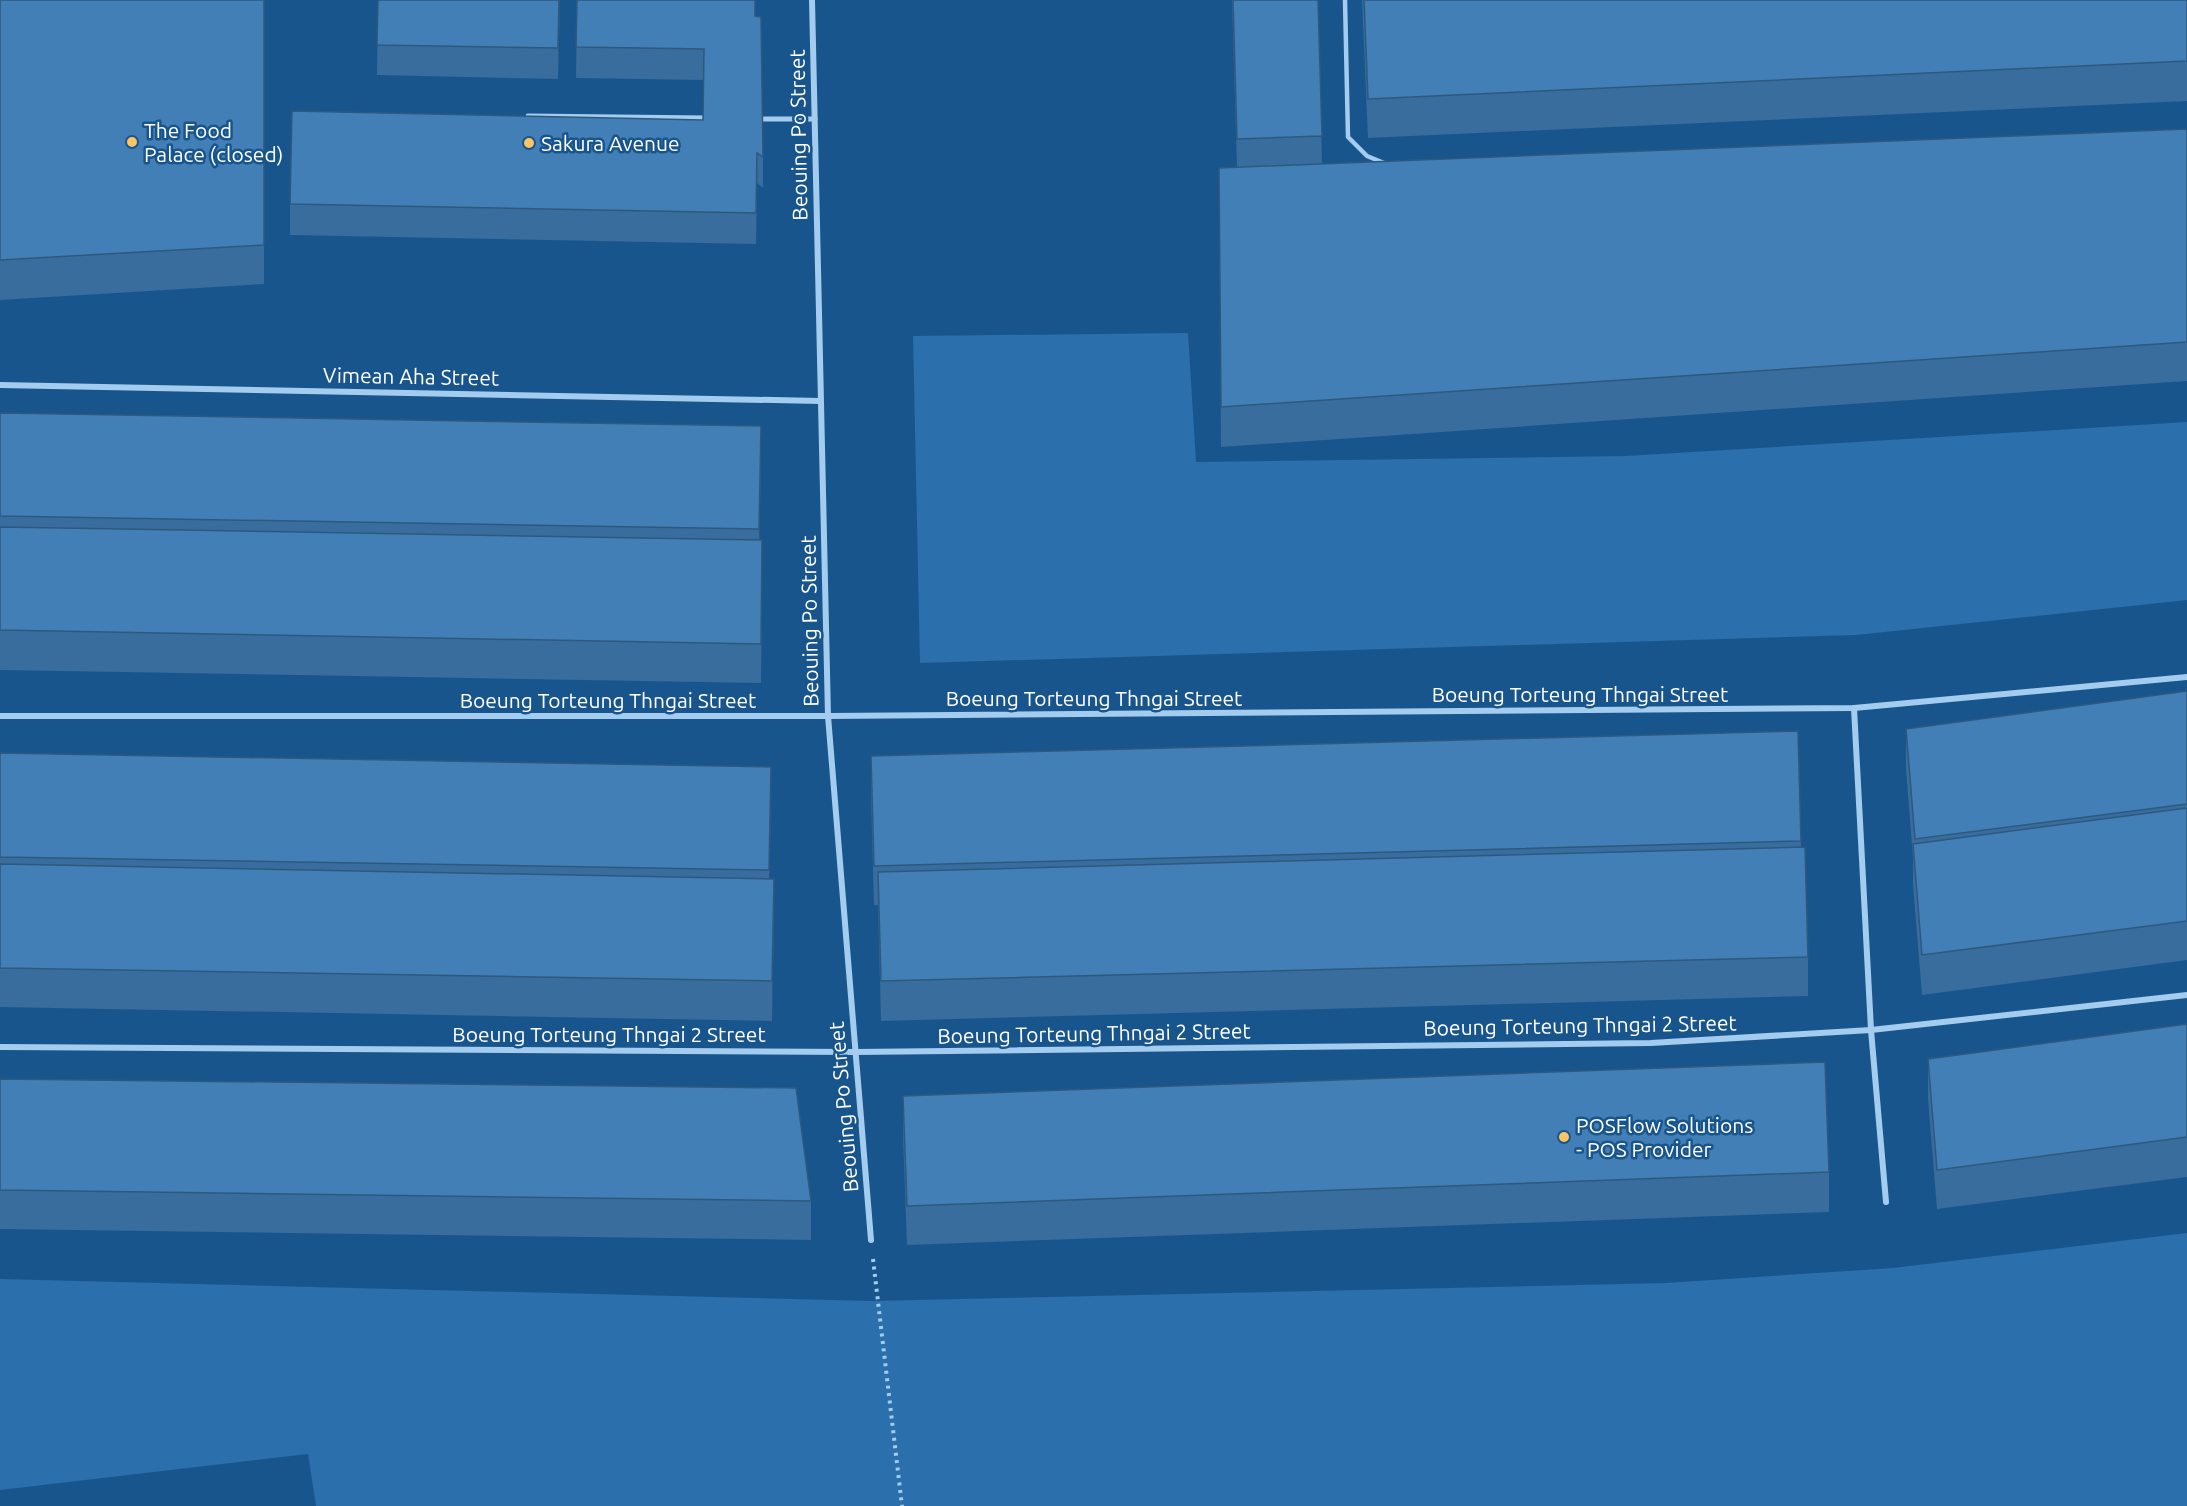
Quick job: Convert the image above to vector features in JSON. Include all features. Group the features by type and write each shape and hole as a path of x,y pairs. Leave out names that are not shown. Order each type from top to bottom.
{"street":[{"name":"Beouing Po Street","path":"812,0 828,716 871,1240"},
{"path":"520,116 720,118"},
{"path":"744,118 815,119"},
{"name":"Vimean Aha Street","path":"0,385 820,401"},
{"name":"Boeung Torteung Thngai Street","path":"0,716 828,716 1854,708 2187,676"},
{"path":"1854,708 1870,1030 1886,1202"},
{"name":"Boeung Torteung Thngai 2 Street","path":"0,1047 855,1052 1651,1043 1870,1030 2187,995"}],"lane":[{"path":"1345,0 1348,137 1367,156 1389,164"}],"path":[{"path":"871,1240 902,1506"}],"shaded area":[{"path":"1188,333 1196,462 1626,456 2187,422 2187,600 1856,635 920,663 913,336"},
{"path":"2187,1233 2187,1506 316,1506 308,1454 0,1490 0,1279 871,1301 1666,1283 1893,1268"}],"building":[{"name":"The Food Palace (closed)","path":"0,0 264,0 264,245 0,260"},
{"path":"378,0 559,0 558,48 377,45"},
{"path":"577,0 755,0 755,16 761,17 763,157 757,153 756,213 290,204 292,111 703,120 704,49 576,47"},
{"path":"1233,0 1318,0 1322,136 1237,139"},
{"path":"1364,0 2187,0 2187,61 1368,99"},
{"path":"2187,129 2187,342 1221,407 1219,168"},
{"path":"0,413 761,426 759,529 0,516"},
{"path":"0,527 762,540 761,644 0,630"},
{"path":"2187,691 2187,804 1915,839 1906,729"},
{"path":"1798,731 1801,841 874,866 871,756"},
{"path":"0,753 771,767 769,870 0,857"},
{"path":"2187,808 2187,921 1922,955 1913,844"},
{"path":"1805,847 1808,957 881,981 878,872"},
{"path":"0,864 774,879 772,981 0,968"},
{"path":"2187,1024 2187,1137 1937,1170 1928,1059"},
{"path":"1825,1062 1829,1172 907,1206 903,1096"},
{"path":"0,1079 796,1088 811,1201 0,1190"}],"place":[{"name":"The Food Palace (closed)","path":"132,142"},
{"name":"Sakura Avenue","path":"529,143"},
{"name":"POSFlow Solutions - POS Provider","path":"1564,1137"}]}
